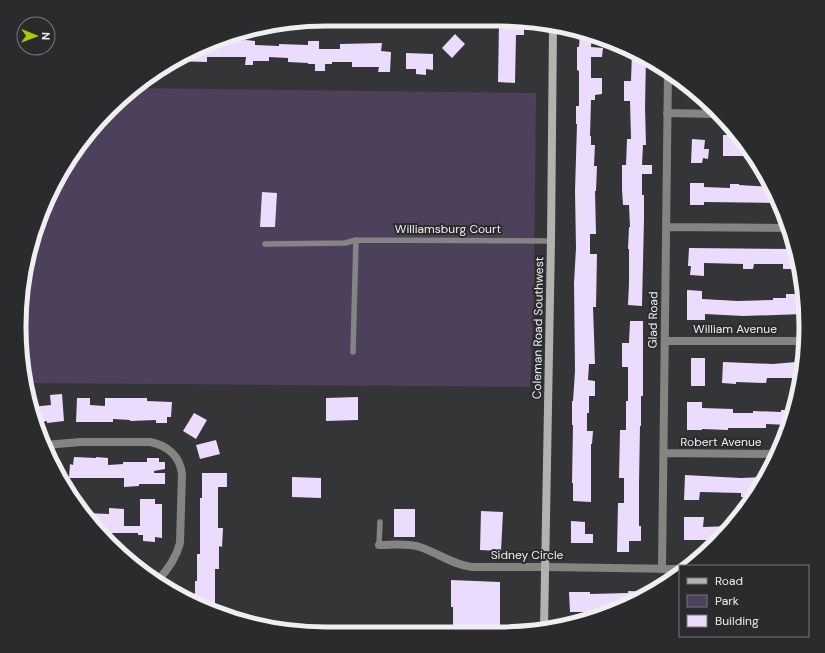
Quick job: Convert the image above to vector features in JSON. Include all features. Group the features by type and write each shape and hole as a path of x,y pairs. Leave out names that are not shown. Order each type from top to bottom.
{"street":[{"name":"Coleman Road Southwest","path":"544,623 553,31"},
{"name":"Glad Road","path":"662,569 668,79"},
{"path":"667,113 711,114"},
{"path":"667,227 782,228"},
{"name":"William Avenue","path":"665,341 798,341"},
{"path":"51,445 80,442 150,442 171,451 181,466 182,474 180,543 178,551 167,572 161,577"},
{"name":"Robert Avenue","path":"664,453 770,454"},
{"name":"Sidney Circle","path":"379,545 418,546 465,567 675,569"}],"lane":[{"name":"Williamsburg Court","path":"265,244 345,243 356,240 551,241"},
{"path":"353,352 356,240"},
{"path":"379,545 380,522"}],"green space":[{"path":"144,88 536,93 534,292 530,387 32,383 26,326 29,287 36,249 49,212 66,176 101,128 114,114"}],"building":[{"path":"499,26 524,28 524,35 516,35 515,83 498,82"},
{"path":"455,34 465,44 452,58 442,48"},
{"path":"580,37 591,41 591,47 603,48 602,57 591,57 591,78 602,78 602,94 595,95 595,100 591,100 590,136 591,145 595,145 594,166 597,166 595,191 596,234 590,234 590,254 597,254 596,307 593,307 595,364 589,364 588,380 595,381 595,396 589,396 589,413 587,413 587,431 593,431 591,444 591,502 573,501 572,483 572,401 575,371 574,283 576,248 576,106 579,106 577,47 579,47"},
{"path":"234,41 255,41 255,45 279,46 279,44 308,45 308,41 319,41 319,49 340,49 340,44 382,43 381,51 391,52 390,72 378,72 379,67 352,67 352,62 332,62 332,64 325,64 325,71 315,71 315,64 288,62 288,58 269,57 269,61 253,61 253,65 245,65 246,57 207,57 207,62 185,61"},
{"path":"406,53 433,54 433,70 426,69 426,75 416,74 416,69 406,69"},
{"path":"632,57 646,64 646,145 643,145 642,165 652,165 652,174 642,174 644,219 642,306 628,305 628,249 630,227 629,205 623,205 622,190 622,165 626,165 627,139 631,139 630,101 624,101 624,81 631,81"},
{"path":"723,135 730,135 745,156 723,156"},
{"path":"692,139 705,140 704,149 709,149 708,159 703,158 702,163 691,163"},
{"path":"690,183 704,183 704,187 730,188 730,184 764,187 772,203 704,202 704,205 690,205"},
{"path":"262,192 277,193 275,227 260,227"},
{"path":"689,248 789,249 793,269 783,269 783,264 754,264 753,269 743,269 743,264 704,263 704,276 690,275 691,266 688,266"},
{"path":"687,290 702,291 702,299 738,301 773,300 773,298 786,298 786,294 797,294 798,314 743,316 705,314 705,320 687,320"},
{"path":"630,321 643,321 643,396 641,396 639,484 639,526 641,526 641,541 629,541 629,552 617,552 618,503 624,503 624,478 619,478 620,430 626,430 626,401 628,401 628,367 622,367 622,343 629,343"},
{"path":"691,358 705,358 705,386 691,386"},
{"path":"723,362 773,364 796,362 794,378 767,378 766,383 722,383"},
{"path":"62,394 64,421 42,422 37,406 51,405 50,395"},
{"path":"358,397 358,420 326,421 326,398"},
{"path":"77,398 90,398 90,405 105,406 105,398 147,398 147,401 172,402 171,417 167,417 167,423 156,423 156,420 130,421 113,419 113,422 76,422"},
{"path":"687,402 702,402 702,408 733,409 733,413 753,413 753,411 781,412 781,410 787,410 782,425 766,424 766,428 687,430"},
{"path":"194,413 207,420 196,439 183,431"},
{"path":"216,440 220,454 200,459 196,445"},
{"path":"74,457 108,458 108,465 123,464 123,462 147,462 147,458 159,458 159,462 165,462 165,469 154,471 154,473 165,473 165,484 139,484 139,486 124,487 124,478 69,478 70,464 73,465"},
{"path":"202,473 227,473 227,487 218,487 218,528 223,528 222,547 219,546 219,569 215,569 215,605 195,596 195,581 197,581 197,554 200,554 200,498 202,498"},
{"path":"685,475 741,478 759,477 745,497 741,497 741,493 700,492 699,500 684,500"},
{"path":"292,477 321,478 321,498 292,497"},
{"path":"140,499 155,499 155,504 162,504 162,538 155,537 155,542 143,541 143,535 138,535 138,533 108,533 91,513 109,514 109,508 124,509 124,526 140,526"},
{"path":"394,509 415,509 415,537 394,537"},
{"path":"481,511 503,512 501,551 480,550"},
{"path":"684,517 704,517 703,527 723,526 710,540 684,540"},
{"path":"571,521 585,522 585,534 593,534 593,543 571,543"},
{"path":"451,580 500,582 500,627 453,627 453,607 451,607"},
{"path":"628,591 640,591 599,610 590,610 591,612 570,612 569,592 590,592 590,594 628,593"}]}
